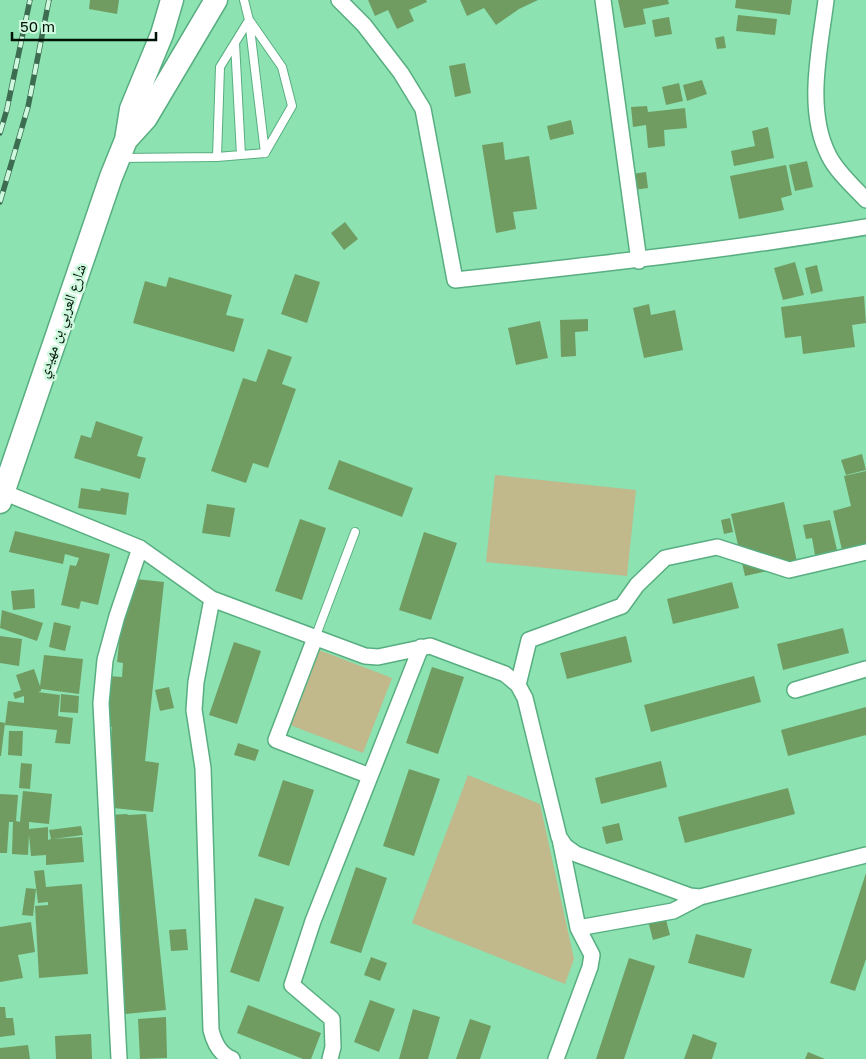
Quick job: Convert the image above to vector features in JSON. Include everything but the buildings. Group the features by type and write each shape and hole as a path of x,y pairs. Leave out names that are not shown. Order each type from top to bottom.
{"main road":[{"path":"122,149 131,109 162,34 172,0"},
{"path":"122,149 146,118 216,0"},
{"name":"ﺷﺍﺭﻉ ﺍﻟﻌﺮﺑﻲ ﺑﻦ ﻣﻬﻴﺩﻱ","path":"2,497 122,149"}],"street":[{"path":"339,0 364,25 401,72 423,109 455,280 639,261 761,245 866,227"},
{"path":"602,0 639,261"},
{"path":"826,0 817,73 818,122 829,157 866,200"},
{"path":"2,497 140,548 212,599 315,638 365,656 378,657 430,646 505,674 518,685 524,698 559,838 578,928 592,955 590,967 556,1059"},
{"path":"120,1059 101,703 105,660 117,616 140,548"},
{"path":"518,685 528,640 622,606 637,585 665,558 717,548 789,570 866,552"},
{"path":"212,599 196,682 194,710 203,768 211,1030 215,1044 226,1056 232,1059"},
{"path":"315,638 276,740 370,776"},
{"path":"330,1059 334,1048 332,1019 292,986 313,921 420,647"},
{"path":"795,690 866,669"},
{"path":"559,838 565,846 576,854 690,896 700,897"},
{"path":"578,928 672,911 700,897 866,855"}],"lane":[{"path":"244,0 249,20 265,153"},
{"path":"217,157 220,67 249,20"},
{"path":"249,20 282,67 292,106 265,153"},
{"path":"235,42 241,155"},
{"path":"122,149 217,157 265,153"},
{"path":"315,638 355,532"}],"shaded area":[{"path":"495,475 636,490 627,576 486,562"},
{"path":"319,650 392,678 363,753 290,725"},
{"path":"468,775 540,804 574,959 565,984 412,923"}],"railway":[{"path":"0,133 7,109 30,0"},
{"path":"0,202 28,107 49,0"}]}
